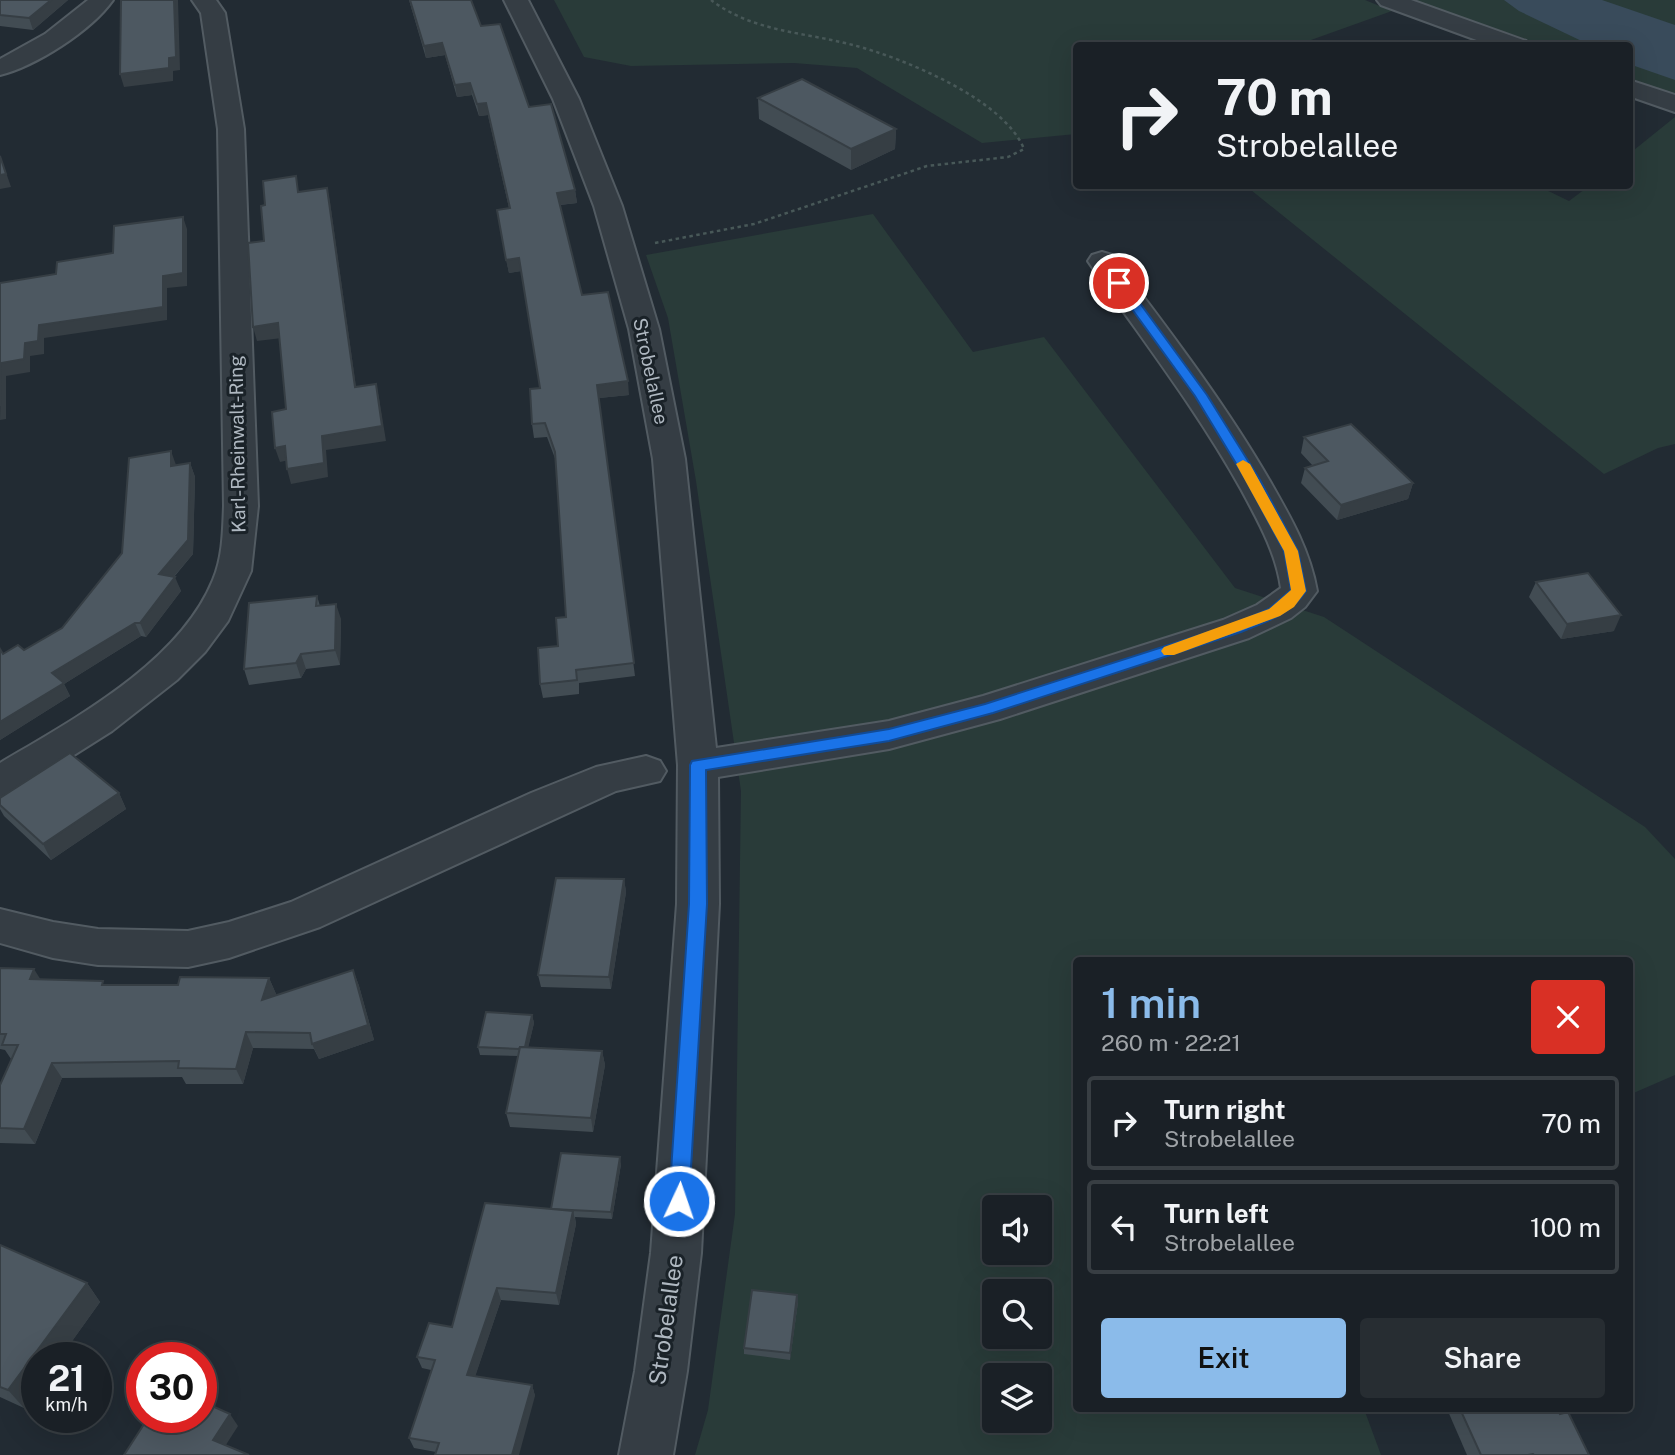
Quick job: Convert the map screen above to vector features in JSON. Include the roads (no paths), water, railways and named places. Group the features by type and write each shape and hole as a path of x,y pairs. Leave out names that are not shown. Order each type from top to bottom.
{"street":[{"path":"0,68 65,32 101,0"},
{"name":"Karl-Rheinwalt-Ring","path":"0,782 77,735 144,687 186,649 214,612 231,580 239,546 241,506 231,129 213,13 204,0"},
{"name":"Strobelallee","path":"516,0 566,99 608,206 643,329 669,459 698,765 698,904 676,1253 661,1371 646,1455"},
{"path":"1389,0 1506,42"},
{"path":"1633,88 1675,104"},
{"path":"698,765 889,735 987,709 1236,629 1289,603 1299,591 1291,551 1253,480 1201,395 1102,261"},
{"path":"0,926 52,940 98,947 188,949 242,937 305,915 545,804 610,778 646,771"}],"water":[{"path":"1504,0 1602,0 1675,25 1675,80 1633,65 1633,42 1584,42 1519,11"}]}
